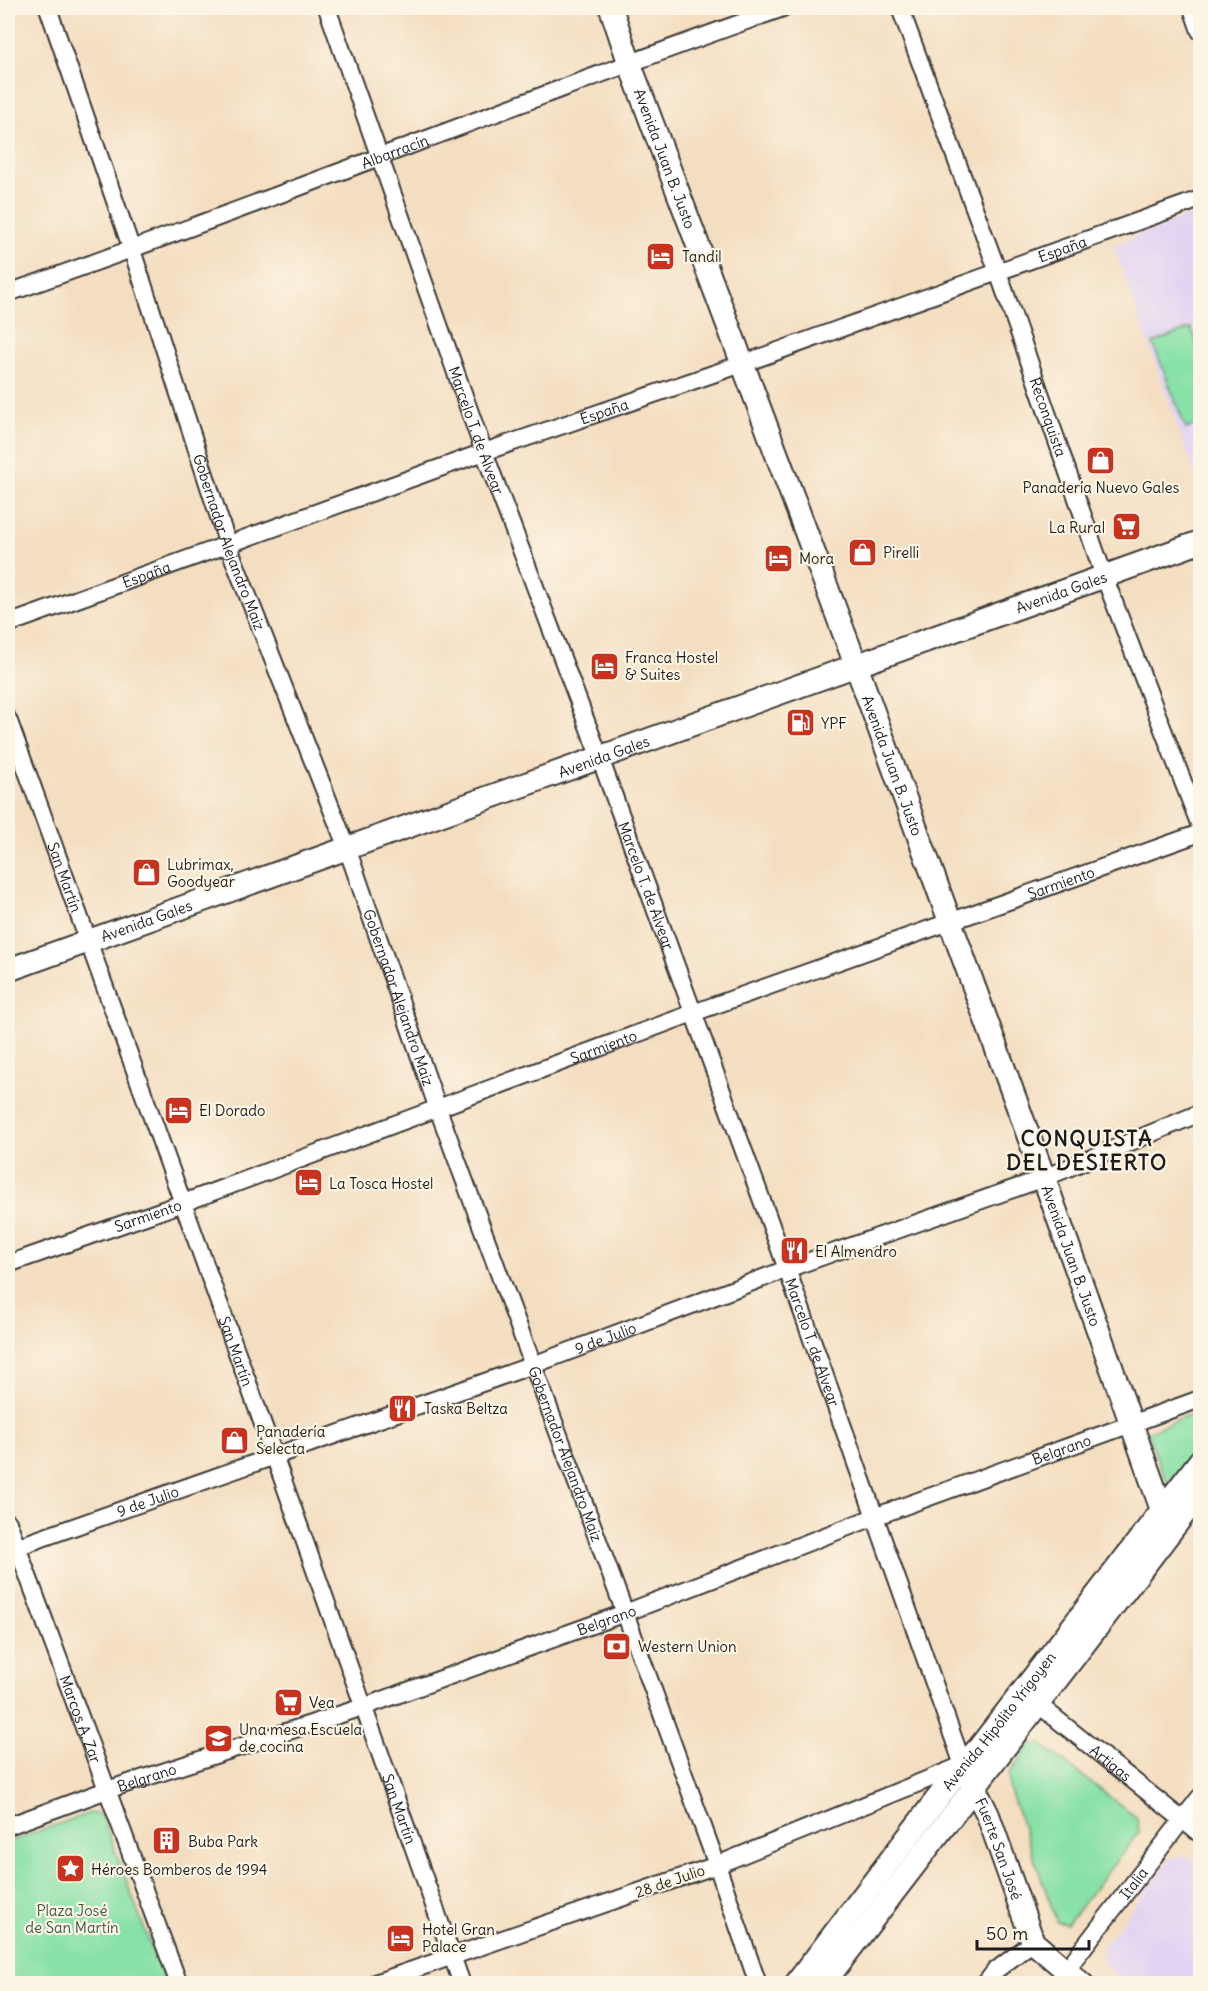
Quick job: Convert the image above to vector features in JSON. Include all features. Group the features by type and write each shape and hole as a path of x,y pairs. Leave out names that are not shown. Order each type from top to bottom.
{"main road":[{"name":"Avenida Juan B. Justo","path":"611,8 629,62 856,666 1044,1178 1130,1423 1170,1516"},
{"name":"Avenida Gales","path":"8,970 1200,542"},
{"name":"Avenida Hipólito Yrigoyen","path":"823,1983 975,1788 1030,1697 1170,1516 1200,1461"},
{"name":"Avenida Hipólito Yrigoyen","path":"1170,1516 1200,1493"},
{"name":"Avenida Hipólito Yrigoyen","path":"796,1983 963,1765 1030,1697"},
{"name":"Fuerte San José","path":"963,1765 988,1815 1033,1942"},
{"path":"1033,1942 1074,1977"}],"street":[{"name":"Gobernador Alejandro Maiz","path":"48,8 132,250 228,545 347,848 438,1109 625,1612 758,1983"},
{"name":"Marcelo T. de Alvear","path":"327,8 484,452 600,758 788,1269 963,1765"},
{"name":"Albarracín","path":"8,293 132,250 629,62 783,8"},
{"name":"Reconquista","path":"900,8 998,272 1104,576 1200,826"},
{"path":"1192,8 1200,31"},
{"name":"España","path":"8,624 484,452 742,364 1200,199"},
{"name":"San Martín","path":"8,719 462,1983"},
{"name":"Sarmiento","path":"8,1264 183,1203 693,1013 950,924 1200,833"},
{"name":"9 de Julio","path":"12,1549 533,1365 788,1269 1044,1178 1200,1113"},
{"name":"Belgrano","path":"8,1826 107,1790 363,1707 625,1612 874,1517 1200,1399"},
{"name":"Marcos A. Zar","path":"8,1522 12,1549 107,1790 179,1983"},
{"name":"Artigas","path":"1030,1697 1200,1834"},
{"name":"28 de Julio","path":"372,1983 717,1865 963,1765"},
{"name":"Italia","path":"1074,1977 1200,1797"},
{"path":"985,1983 995,1971 1033,1942"}],"shaded area":[{"path":"1200,211 1200,479 1197,480 1113,245"},
{"path":"1188,1855 1200,1864 1200,1983 1128,1983 1102,1963 1101,1950 1170,1858"}],"green space":[{"path":"1191,328 1200,353 1200,423 1186,429 1153,343"},
{"path":"1200,1410 1200,1444 1173,1480 1167,1483 1148,1432"},
{"path":"1041,1744 1137,1818 1139,1832 1067,1924 1057,1922 1009,1788 1009,1774 1030,1745"},
{"name":"Plaza José de San Martín","path":"90,1813 98,1814 103,1819 165,1983 8,1983 8,1842"}],"place":[{"name":"Tandil","path":"661,256"},
{"name":"Panadería Nuevo Gales","path":"1101,460"},
{"name":"La Rural","path":"1126,527"},
{"name":"Pirelli","path":"862,552"},
{"name":"Mora","path":"778,558"},
{"name":"Franca Hostel & Suites","path":"604,666"},
{"name":"YPF","path":"800,723"},
{"name":"Lubrimax, Goodyear","path":"146,873"},
{"name":"El Dorado","path":"178,1110"},
{"name":"La Tosca Hostel","path":"308,1183"},
{"name":"El Almendro","path":"794,1251"},
{"name":"Taska Beltza","path":"403,1408"},
{"name":"Panadería Selecta","path":"235,1440"},
{"name":"Western Union","path":"617,1646"},
{"name":"Vea","path":"288,1702"},
{"name":"Una mesa Escuela de cocina","path":"218,1738"},
{"name":"Buba Park","path":"167,1841"},
{"name":"Héroes Bomberos de 1994","path":"70,1869"},
{"name":"Hotel Gran Palace","path":"401,1938"}],"district":[{"name":"CONQUISTA DEL DESIERTO","path":"1087,1150"}]}
